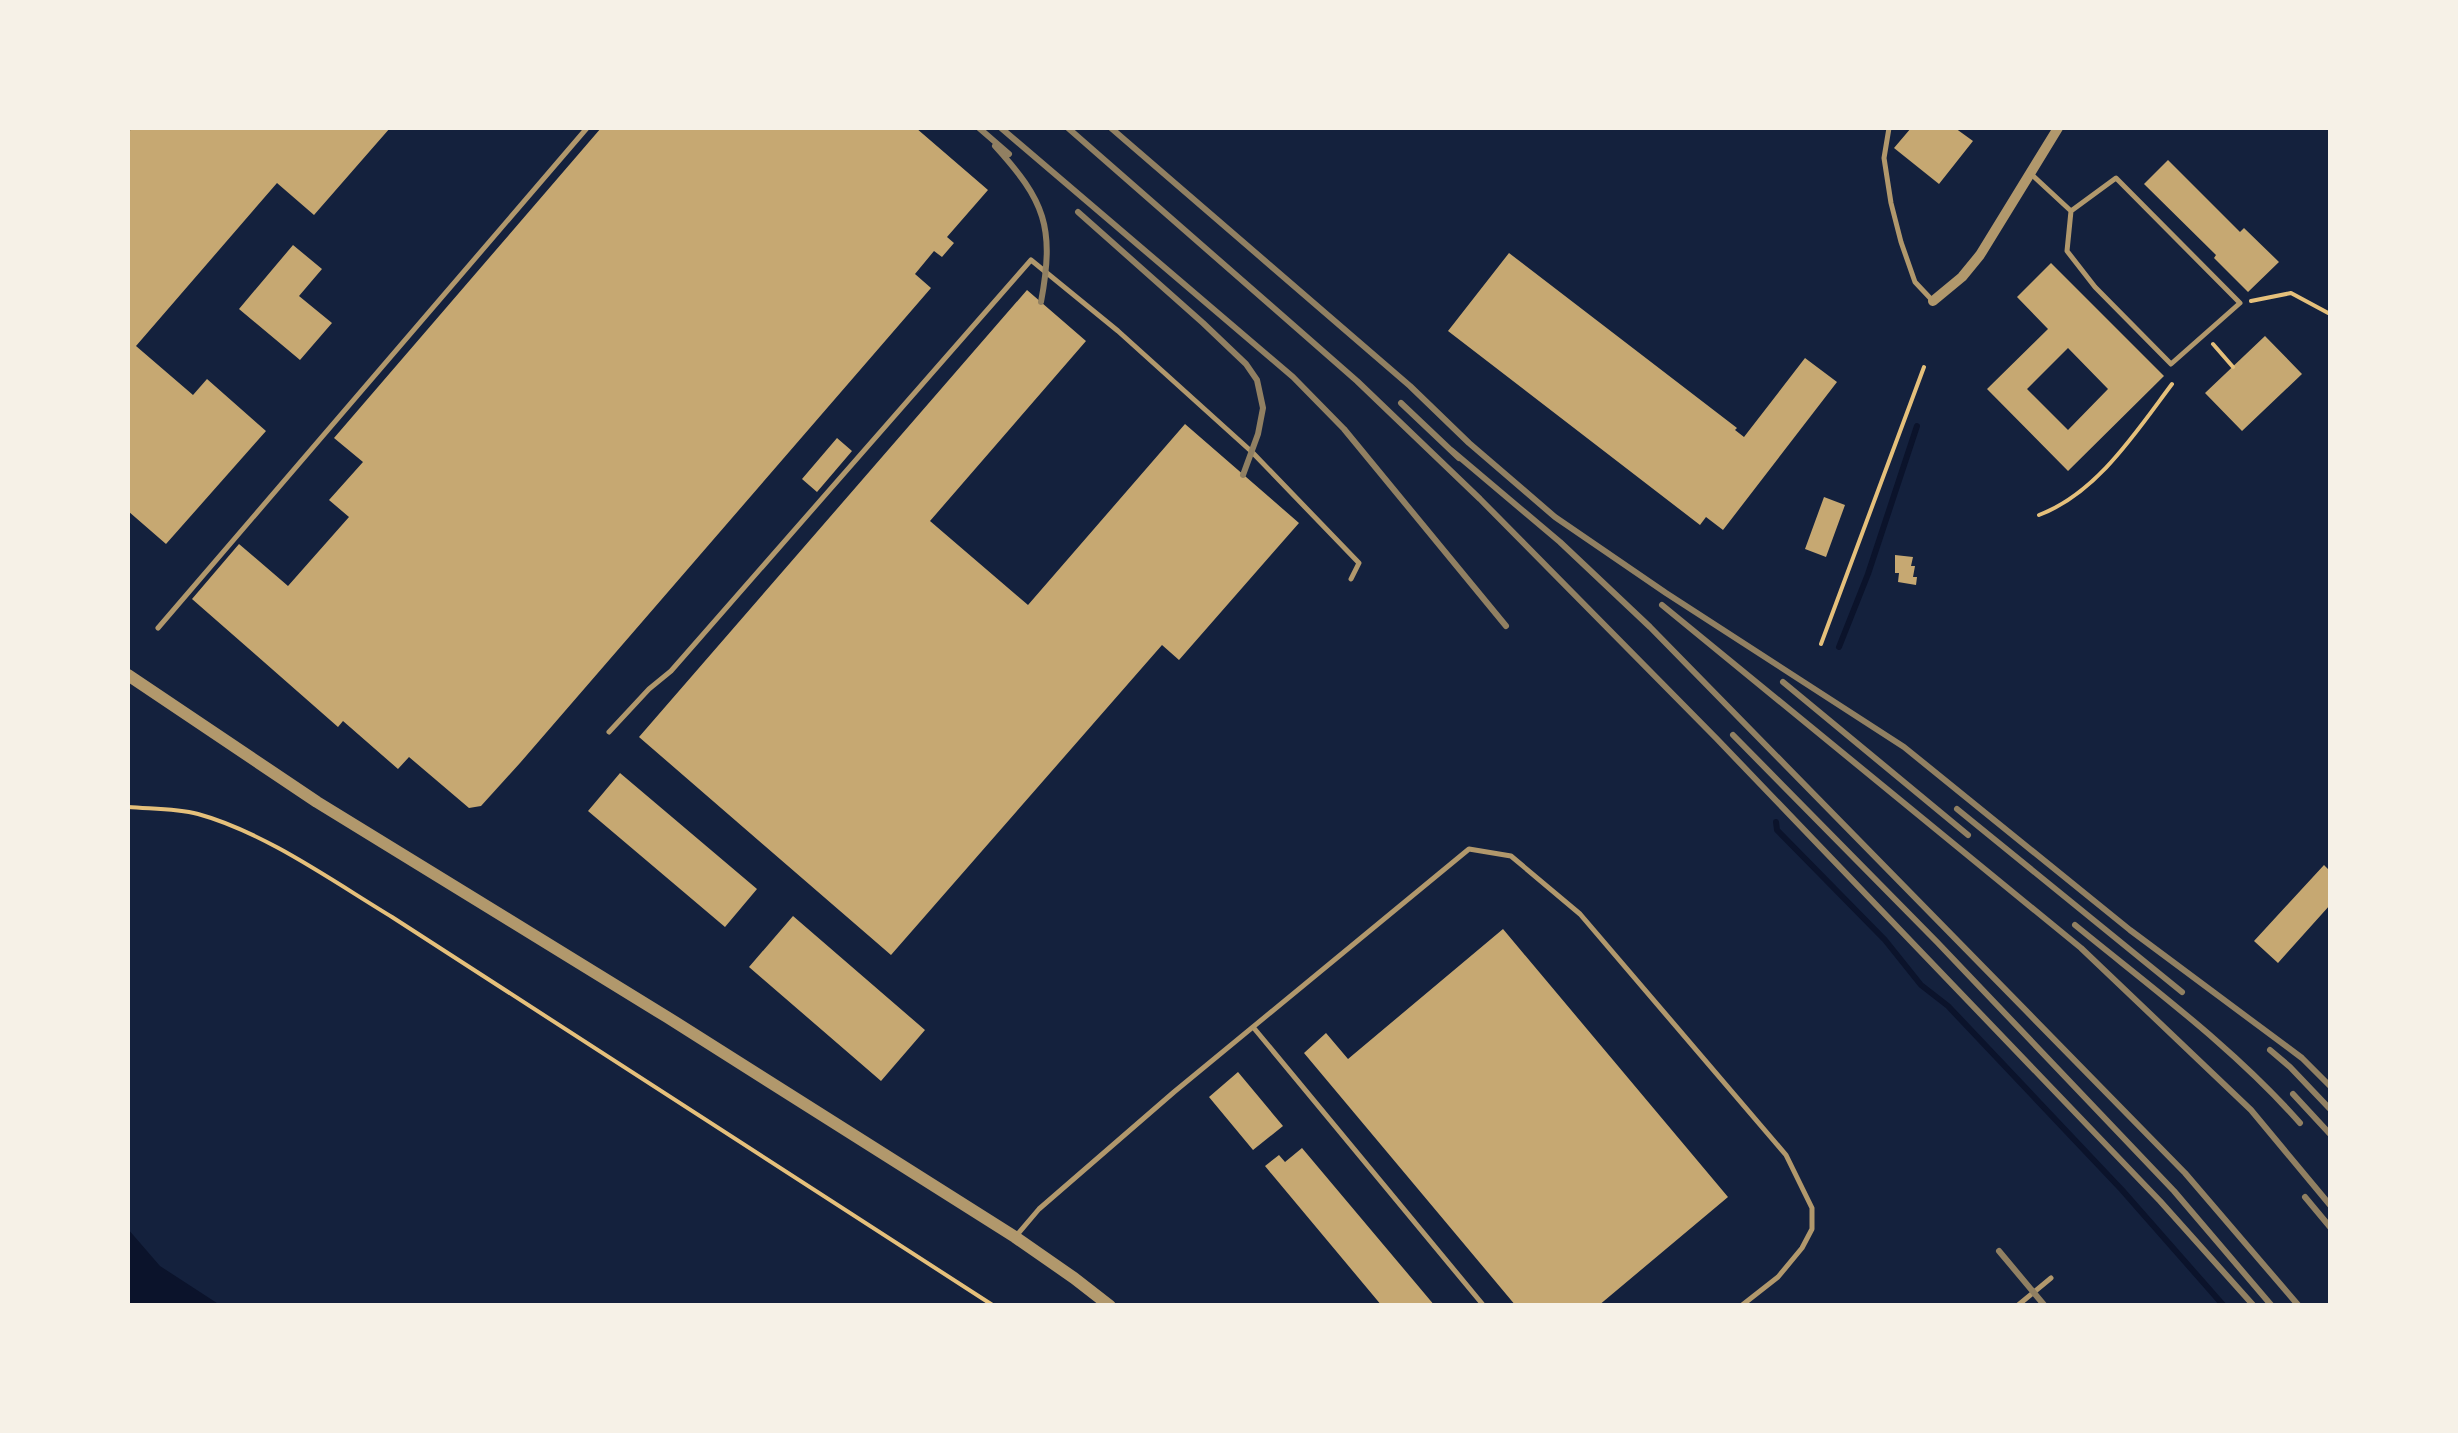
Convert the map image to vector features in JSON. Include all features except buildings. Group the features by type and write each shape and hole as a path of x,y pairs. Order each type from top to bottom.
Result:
{"street":[{"path":"1934,301 1980,255 2058,128"},
{"path":"128,675 317,802 667,1017 1015,1238 1110,1306"}],"lane":[{"path":"158,628 588,128"},
{"path":"1889,128 1884,158 1891,203 1915,282 1934,301"},
{"path":"2030,173 2071,211"},
{"path":"2116,178 2240,303 2171,364 2096,287 2067,251 2071,211 2116,178"},
{"path":"610,732 670,671 1032,260 1118,331 1252,452 1359,563 1351,578"},
{"path":"1015,1238 1039,1208 1469,849 1511,856 1580,914 1786,1155 1812,1208 1812,1229 1778,1277 1742,1306"},
{"path":"1253,1026 1484,1306"},
{"path":"2017,1306 2051,1278"}],"path":[{"path":"2240,303 2291,293 2330,314"},
{"path":"2205,336 2233,367"},
{"path":"1822,644 1924,367"},
{"path":"2038,515 2070,500 2110,462 2172,384"},
{"path":"128,807 196,814 236,828 293,858 392,917 994,1306"}],"water":[{"path":"128,1229 160,1266 220,1305 128,1305"}],"waterway":[{"path":"1839,647 1868,574 1917,426"},
{"path":"1776,822 1777,830 1885,940 1921,985 1948,1006 2122,1190 2224,1306"}],"railway":[{"path":"979,128 1009,154"},
{"path":"1001,128 1293,377 1344,429 1506,626"},
{"path":"1068,128 1357,381 1480,499 1716,738 2160,1201 2254,1306"},
{"path":"1111,128 1555,517 1904,747 2130,930 2302,1058 2330,1086"},
{"path":"995,146 1025,183 1042,216 1047,254 1041,302"},
{"path":"1078,212 1203,323 1246,364 1257,380 1263,408 1243,475"},
{"path":"1401,403 1459,458"},
{"path":"1451,450 1560,542 1650,627 2185,1173 2299,1306"},
{"path":"1662,605 2081,948 2251,1110 2330,1205"},
{"path":"1783,682 1968,835"},
{"path":"1733,735 2174,1191 2272,1306"},
{"path":"1957,809 2182,992"},
{"path":"2075,925 2220,1044 2300,1123"},
{"path":"2270,1050 2330,1109"},
{"path":"2293,1094 2330,1134"},
{"path":"2305,1197 2330,1227"},
{"path":"1999,1251 2045,1306"}]}
